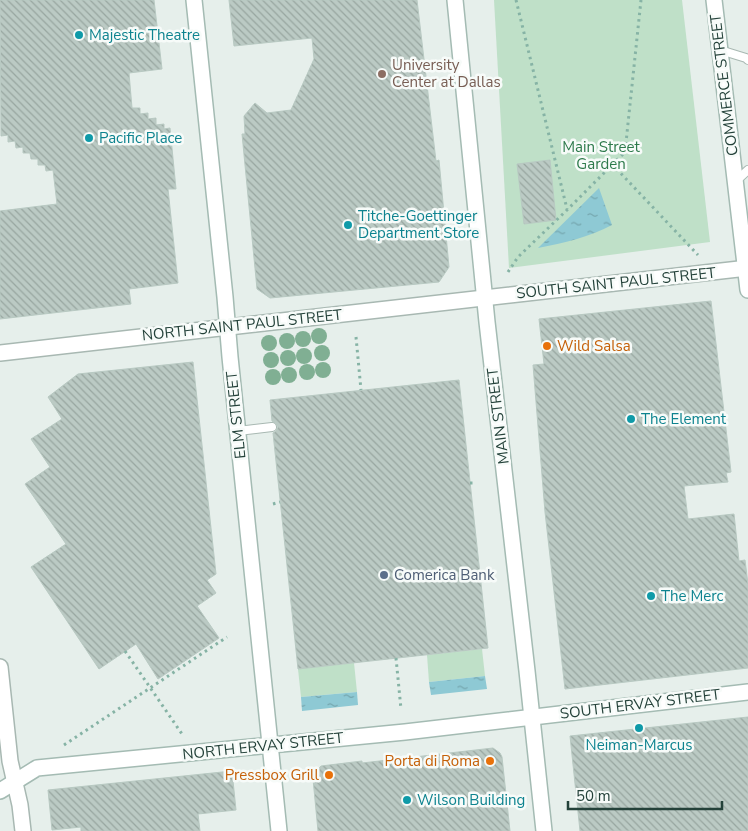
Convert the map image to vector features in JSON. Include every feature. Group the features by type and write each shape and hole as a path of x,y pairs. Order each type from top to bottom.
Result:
{"main road":[{"name":"ELM STREET","path":"194,0 226,297 279,831"},
{"name":"MAIN STREET","path":"456,0 484,298 544,831"},
{"name":"COMMERCE STREET","path":"714,0 747,268 748,290"},
{"name":"SOUTH SAINT PAUL STREET","path":"484,298 747,268"},
{"name":"NORTH SAINT PAUL STREET","path":"0,353 484,298"},
{"path":"0,666 10,761 20,805 23,831"},
{"name":"SOUTH ERVAY STREET","path":"532,717 748,692"},
{"name":"NORTH ERVAY STREET","path":"0,791 37,768 532,717"}],"lane":[{"path":"720,50 748,60"},
{"path":"736,181 748,170"},
{"path":"238,431 272,427"}],"path":[{"path":"516,0 567,210"},
{"path":"508,272 518,257 625,152 641,0"},
{"path":"612,164 698,255"},
{"path":"356,337 361,390"},
{"path":"273,504 280,502"},
{"path":"64,745 227,637"},
{"path":"125,652 182,734"},
{"path":"396,658 401,709"}],"green space":[{"name":"Main Street Garden","path":"494,0 682,0 710,242 509,268"},
{"path":"482,649 485,676 429,682 427,655"},
{"path":"354,663 357,692 301,697 298,669"}],"water":[{"path":"599,188 612,225 576,239 538,248"},
{"path":"485,676 487,689 431,695 429,682"},
{"path":"357,692 358,705 302,711 301,697"}],"building":[{"path":"0,0 154,0 162,69 129,73 132,108 140,108 140,114 148,113 148,119 156,118 156,125 164,124 164,129 170,128 176,189 168,189 178,283 129,289 131,304 0,319 0,211 57,204 53,170 46,171 45,165 38,165 38,159 31,159 30,153 23,153 23,147 16,148 15,141 8,142 8,135 1,136"},
{"path":"229,0 417,0 436,161 439,160 449,267 439,282 270,298 257,289 242,134 245,134 244,116 255,103 267,113 291,110 314,59 312,38 234,46"},
{"path":"550,160 556,220 524,224 517,164"},
{"path":"711,301 731,472 726,473 728,482 684,486 688,519 734,514 739,561 745,560 748,584 748,668 565,689 545,512 533,365 544,364 539,319"},
{"path":"193,362 216,574 207,580 216,593 197,606 219,638 158,679 136,644 99,669 31,567 66,544 25,484 50,467 31,439 62,419 48,397 78,374"},
{"name":"Comerica Bank","path":"459,380 488,648 298,669 273,433 278,427 272,421 270,400"},
{"path":"748,717 748,831 580,831 570,736"},
{"name":"Wilson Building","path":"493,748 502,757 510,831 318,831 313,779 314,774 321,766"},
{"path":"232,771 236,810 198,814 200,831 81,831 81,827 52,830 48,790"}],"place":[{"name":"Majestic Theatre","path":"79,35"},
{"name":"University Center at Dallas","path":"382,74"},
{"name":"Pacific Place","path":"89,138"},
{"name":"Titche-Goettinger Department Store","path":"348,225"},
{"name":"Wild Salsa","path":"547,346"},
{"name":"The Element","path":"631,419"},
{"name":"Comerica Bank","path":"384,575"},
{"name":"The Merc","path":"651,596"},
{"name":"Neiman-Marcus","path":"639,728"},
{"name":"Porta di Roma","path":"490,761"},
{"name":"Pressbox Grill","path":"329,775"},
{"name":"Wilson Building","path":"407,800"}]}
